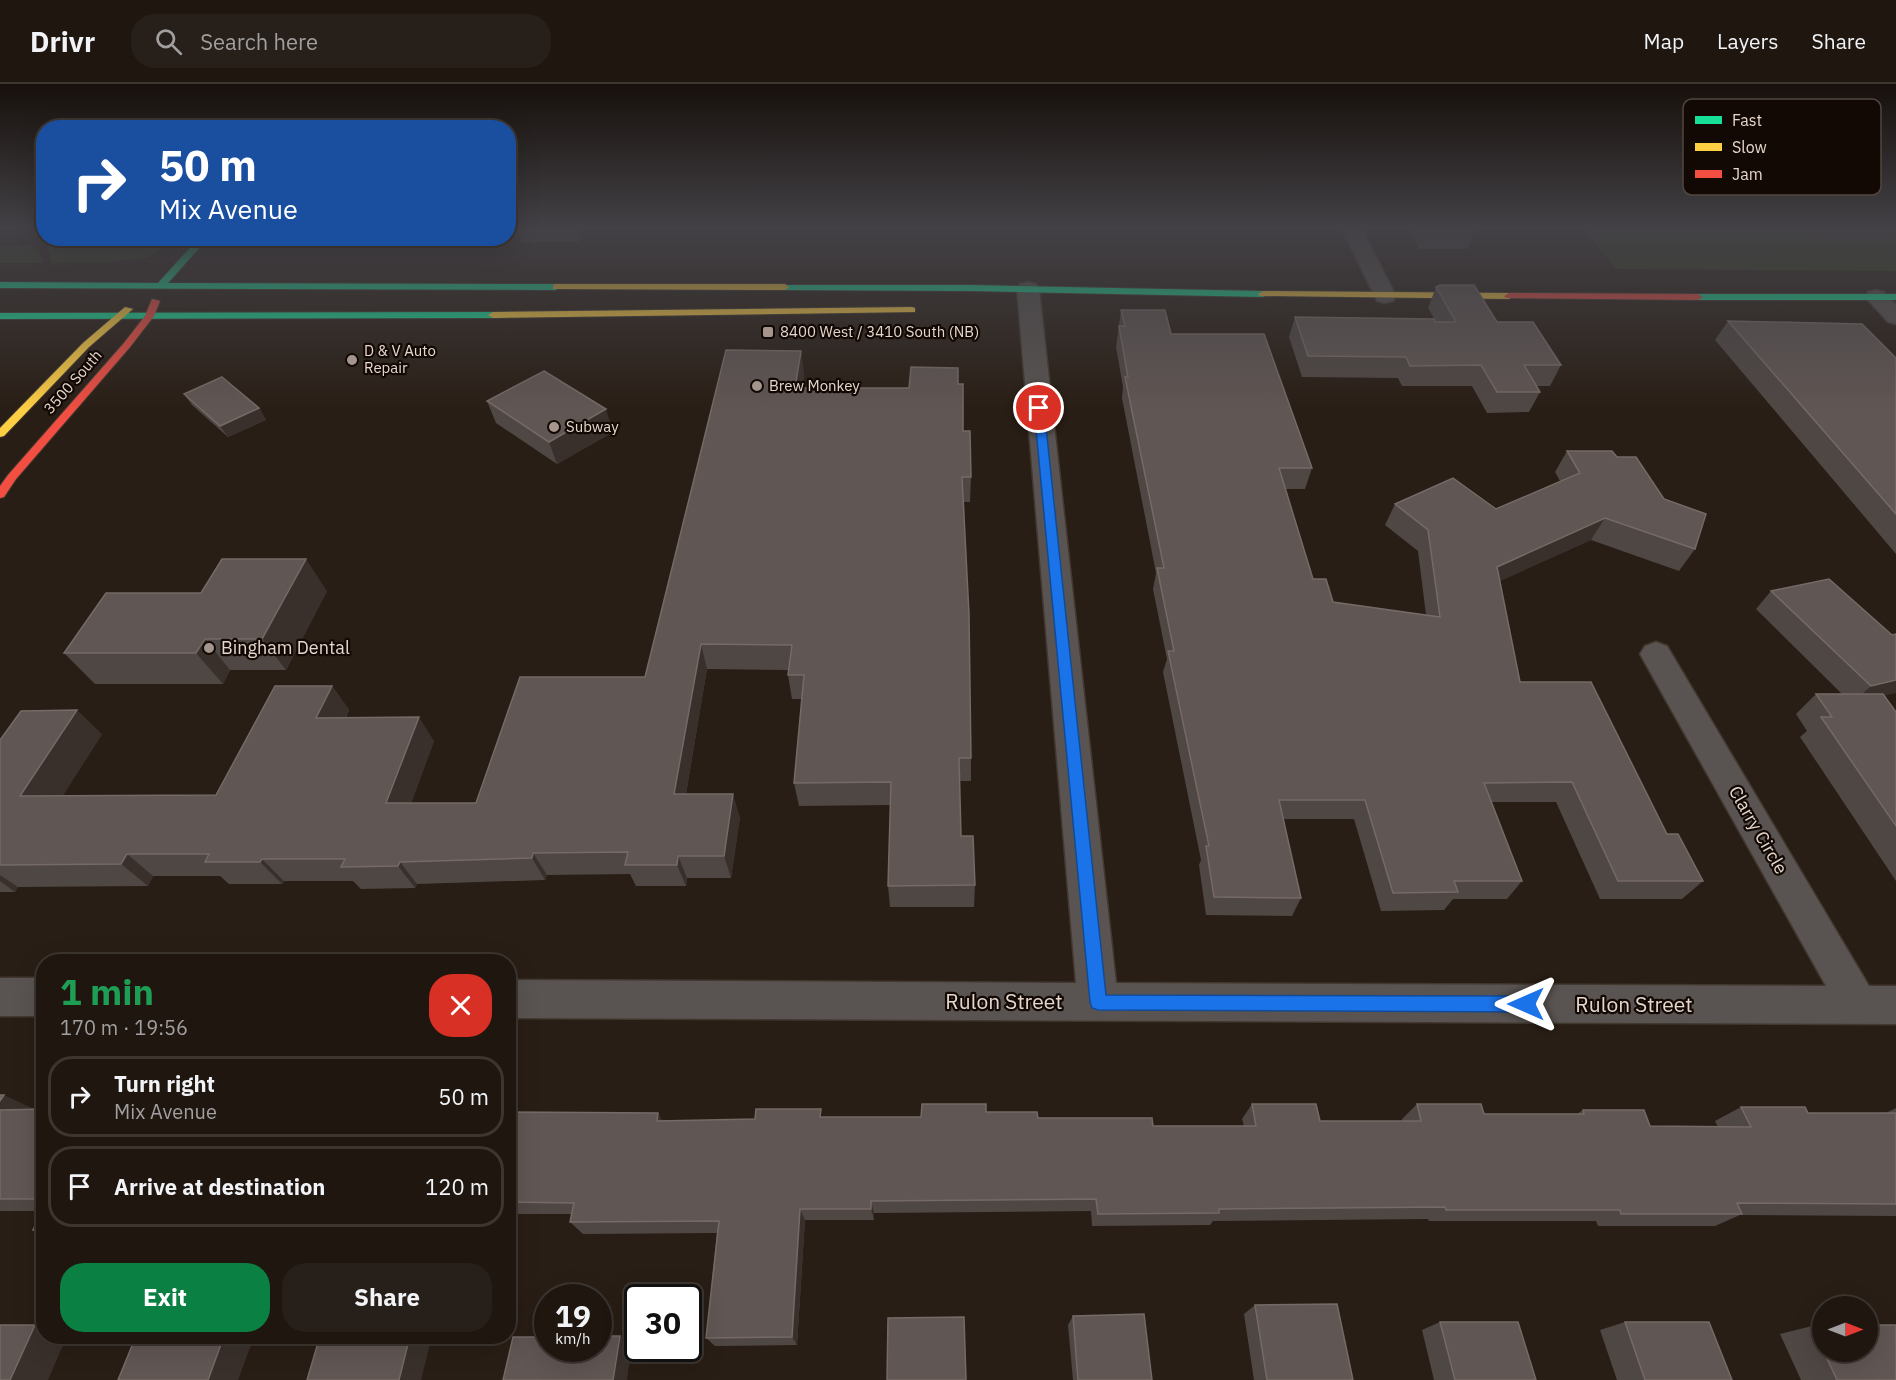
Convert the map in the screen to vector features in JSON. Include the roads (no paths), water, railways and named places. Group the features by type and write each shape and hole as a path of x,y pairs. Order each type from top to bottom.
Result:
{"main road":[{"name":"3500 South","path":"0,434 86,345 155,289"},
{"name":"3500 South","path":"0,494 12,477 127,345 149,316 159,289"},
{"path":"390,289 1029,302 1385,296 1886,297"},
{"path":"1086,304 1385,296"},
{"path":"0,316 582,315 930,310"}],"street":[{"path":"1382,289 1385,296"},
{"path":"1886,297 1896,317"},
{"path":"1029,302 1098,1002"},
{"name":"Clarry Circle","path":"1656,654 1878,1006"},
{"path":"0,997 36,997"},
{"name":"Rulon Street","path":"516,999 1878,1006"}],"place":[{"name":"8400 West / 3410 South (NB)","path":"768,332"},
{"name":"D & V Auto Repair","path":"352,360"},
{"name":"Brew Monkey","path":"757,386"},
{"name":"Subway","path":"554,427"},
{"name":"Bingham Dental","path":"209,648"}]}
